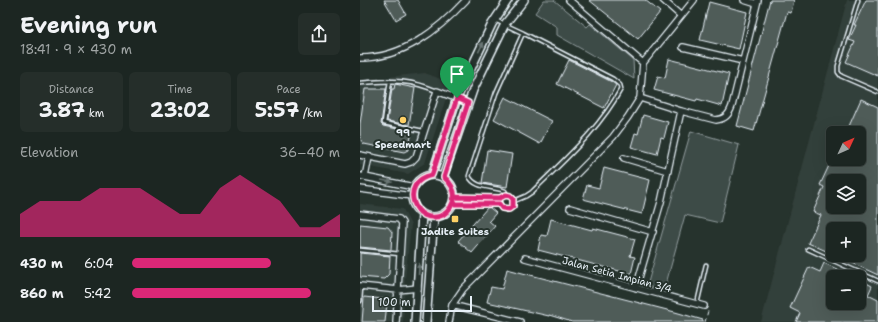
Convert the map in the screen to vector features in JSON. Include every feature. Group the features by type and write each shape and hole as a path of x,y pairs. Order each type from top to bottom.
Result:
{"street":[{"path":"360,58 387,54 422,39 437,28 466,0"},
{"path":"432,175 457,98 495,20 508,0"},
{"path":"444,177 468,103 505,24 524,0"},
{"path":"569,0 642,63"},
{"path":"663,0 681,16"},
{"path":"449,322 452,304 463,289 613,137 640,98 642,63 694,0"},
{"path":"640,98 716,120 721,120 726,117 732,106 757,2 744,0"},
{"path":"683,47 743,61"},
{"path":"360,155 405,164 411,162 416,157 437,91 468,103"},
{"path":"636,288 653,232 681,111"},
{"path":"369,157 362,177 414,186"},
{"path":"624,158 668,171"},
{"path":"432,175 444,177 452,186 453,201 445,213 434,217 422,214 413,203 412,196 414,186 421,178 432,175"},
{"path":"360,189 412,196"},
{"path":"570,208 653,232"},
{"path":"360,214 399,218 402,223 403,229 396,322"},
{"path":"415,322 422,214"},
{"path":"426,322 434,217"},
{"name":"Jalan Setia Impian 3/4","path":"525,258 704,306"},
{"path":"361,286 398,290 418,288"},
{"path":"452,304 520,322"}],"lane":[{"path":"858,0 838,66 838,72 841,76 878,92"},
{"path":"495,20 613,79 620,85 621,89 611,107 590,134 532,192 514,201"},
{"path":"514,201 512,197 506,195 506,192 503,190 479,185 471,180 469,176 496,93 523,33"},
{"path":"360,83 398,80 421,84 437,91"},
{"path":"390,81 384,124 424,131"},
{"path":"453,201 500,198 506,195"},
{"path":"499,204 500,198"},
{"path":"453,201 499,204 502,208 509,209 513,206 514,201"},
{"path":"808,249 878,281"},
{"path":"360,250 401,254"},
{"path":"697,304 706,266"},
{"path":"360,301 361,286"}],"path":[{"path":"704,306 708,309 705,322"}],"shaded area":[{"path":"544,0 554,0 587,27 590,24 633,60 634,79 557,35 557,27 535,13"},
{"path":"847,0 878,0 878,322 761,322"},
{"path":"425,73 451,83 425,163 408,174 360,165 360,80"},
{"path":"691,131 739,145 720,223 685,215 664,291 647,286"},
{"path":"360,204 403,209 411,225 405,279 403,322 360,322"}],"building":[{"path":"384,0 398,0 406,14 396,20"},
{"path":"589,0 645,0 660,12 638,39"},
{"path":"770,0 794,0 791,13 787,12 754,131 737,126"},
{"path":"866,0 878,0 878,76 846,62 855,42 849,40 856,25 854,25"},
{"path":"709,2 747,12 739,49 700,40"},
{"path":"669,59 729,74 722,106 654,90 658,76 665,78"},
{"path":"569,60 616,85 604,108 557,84"},
{"path":"395,84 415,88 409,125 387,121 392,89 394,89"},
{"path":"365,89 386,89 381,124 383,126 412,132 408,150 404,152 364,144 360,139 360,124"},
{"path":"505,97 552,121 540,144 494,119"},
{"path":"861,99 878,107 878,275 850,262 866,262 866,222 826,222 826,251 808,243 821,215 813,212 824,187 820,185 829,166 866,166 866,126 849,126"},
{"path":"643,115 668,122 664,138 661,137 657,154 631,147 635,133 638,134"},
{"path":"487,150 512,154 507,187 482,183"},
{"path":"604,168 650,180 642,214 583,199 587,185 599,188"},
{"path":"488,207 496,213 489,221 495,226 472,253 458,241"},
{"path":"551,219 592,230 593,228 635,239 630,256 635,257 631,274 538,250 541,235 547,236"},
{"path":"360,224 388,227 392,232 391,250 360,247"},
{"path":"360,253 390,256 389,274 384,279 360,277"},
{"path":"824,263 839,270 826,270 826,310 866,310 866,283 872,286 868,295 878,300 878,322 796,322 800,313 790,308 809,267 820,272"},
{"path":"507,269 675,312 703,320 703,322 572,322 549,315 487,302 491,287 502,289"},
{"path":"364,297 383,299 387,303 385,322 362,322"}],"place":[{"name":"99 Speedmart","path":"403,120"},
{"name":"Jadite Suites","path":"455,219"}],"route":[{"path":"457,98 432,175 421,178 414,186 412,196 413,203 422,214 434,217 440,216 450,209 453,204 454,201 454,197 500,198 508,195 512,197 514,204 507,210 500,207 499,204 453,204 454,191 452,186 444,177 468,103 457,98"}]}
